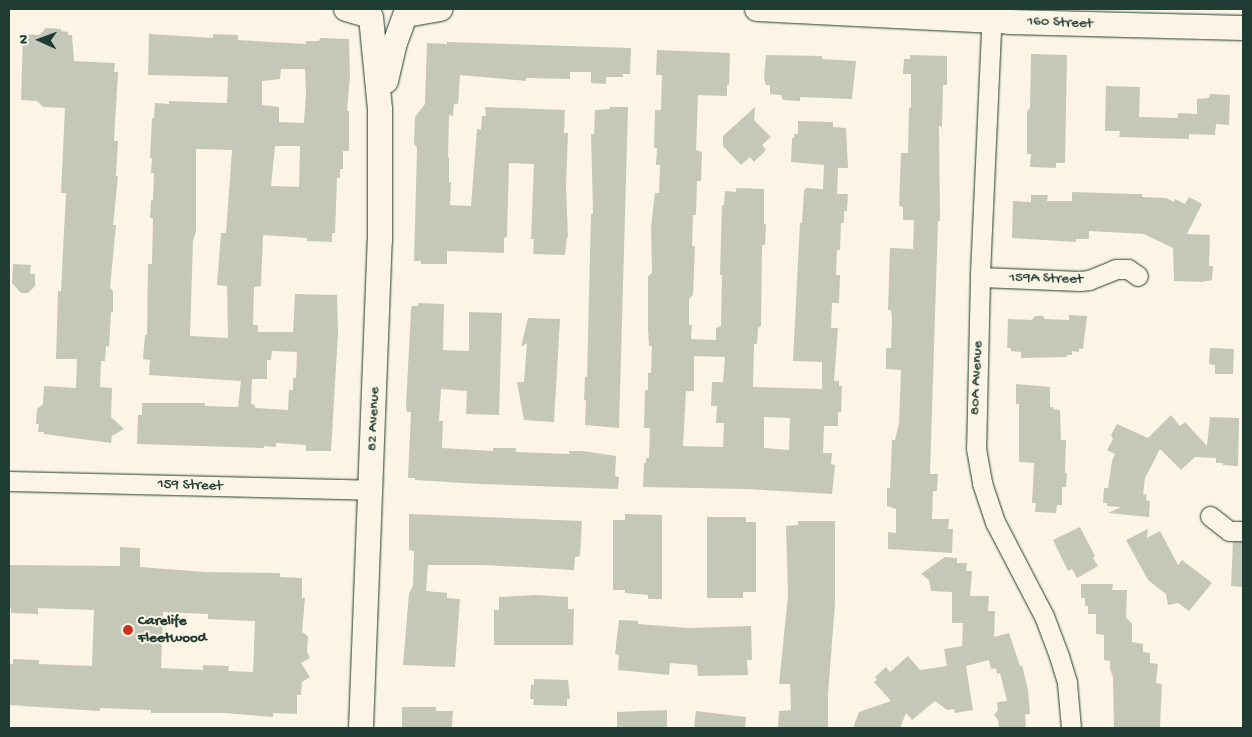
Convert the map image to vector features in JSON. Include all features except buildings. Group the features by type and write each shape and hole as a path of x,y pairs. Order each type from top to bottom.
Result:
{"street":[{"path":"346,9 369,14 384,22 393,22 407,13 440,9"},
{"name":"160 Street","path":"757,9 992,15 1243,28"},
{"name":"82 Avenue","path":"380,109 394,42 407,13"},
{"name":"82 Avenue","path":"361,728 372,490 380,241 380,109 369,14"},
{"name":"80A Avenue","path":"992,15 975,424 982,483 995,522 1052,636 1067,683 1071,728"},
{"name":"159A Street","path":"980,277 1080,282 1090,280 1116,269 1128,269 1138,276"},
{"name":"159 Street","path":"9,481 372,490"},
{"path":"1210,516 1229,530 1243,531"}],"place":[{"name":"Carelife Fleetwood","path":"128,630"}]}
